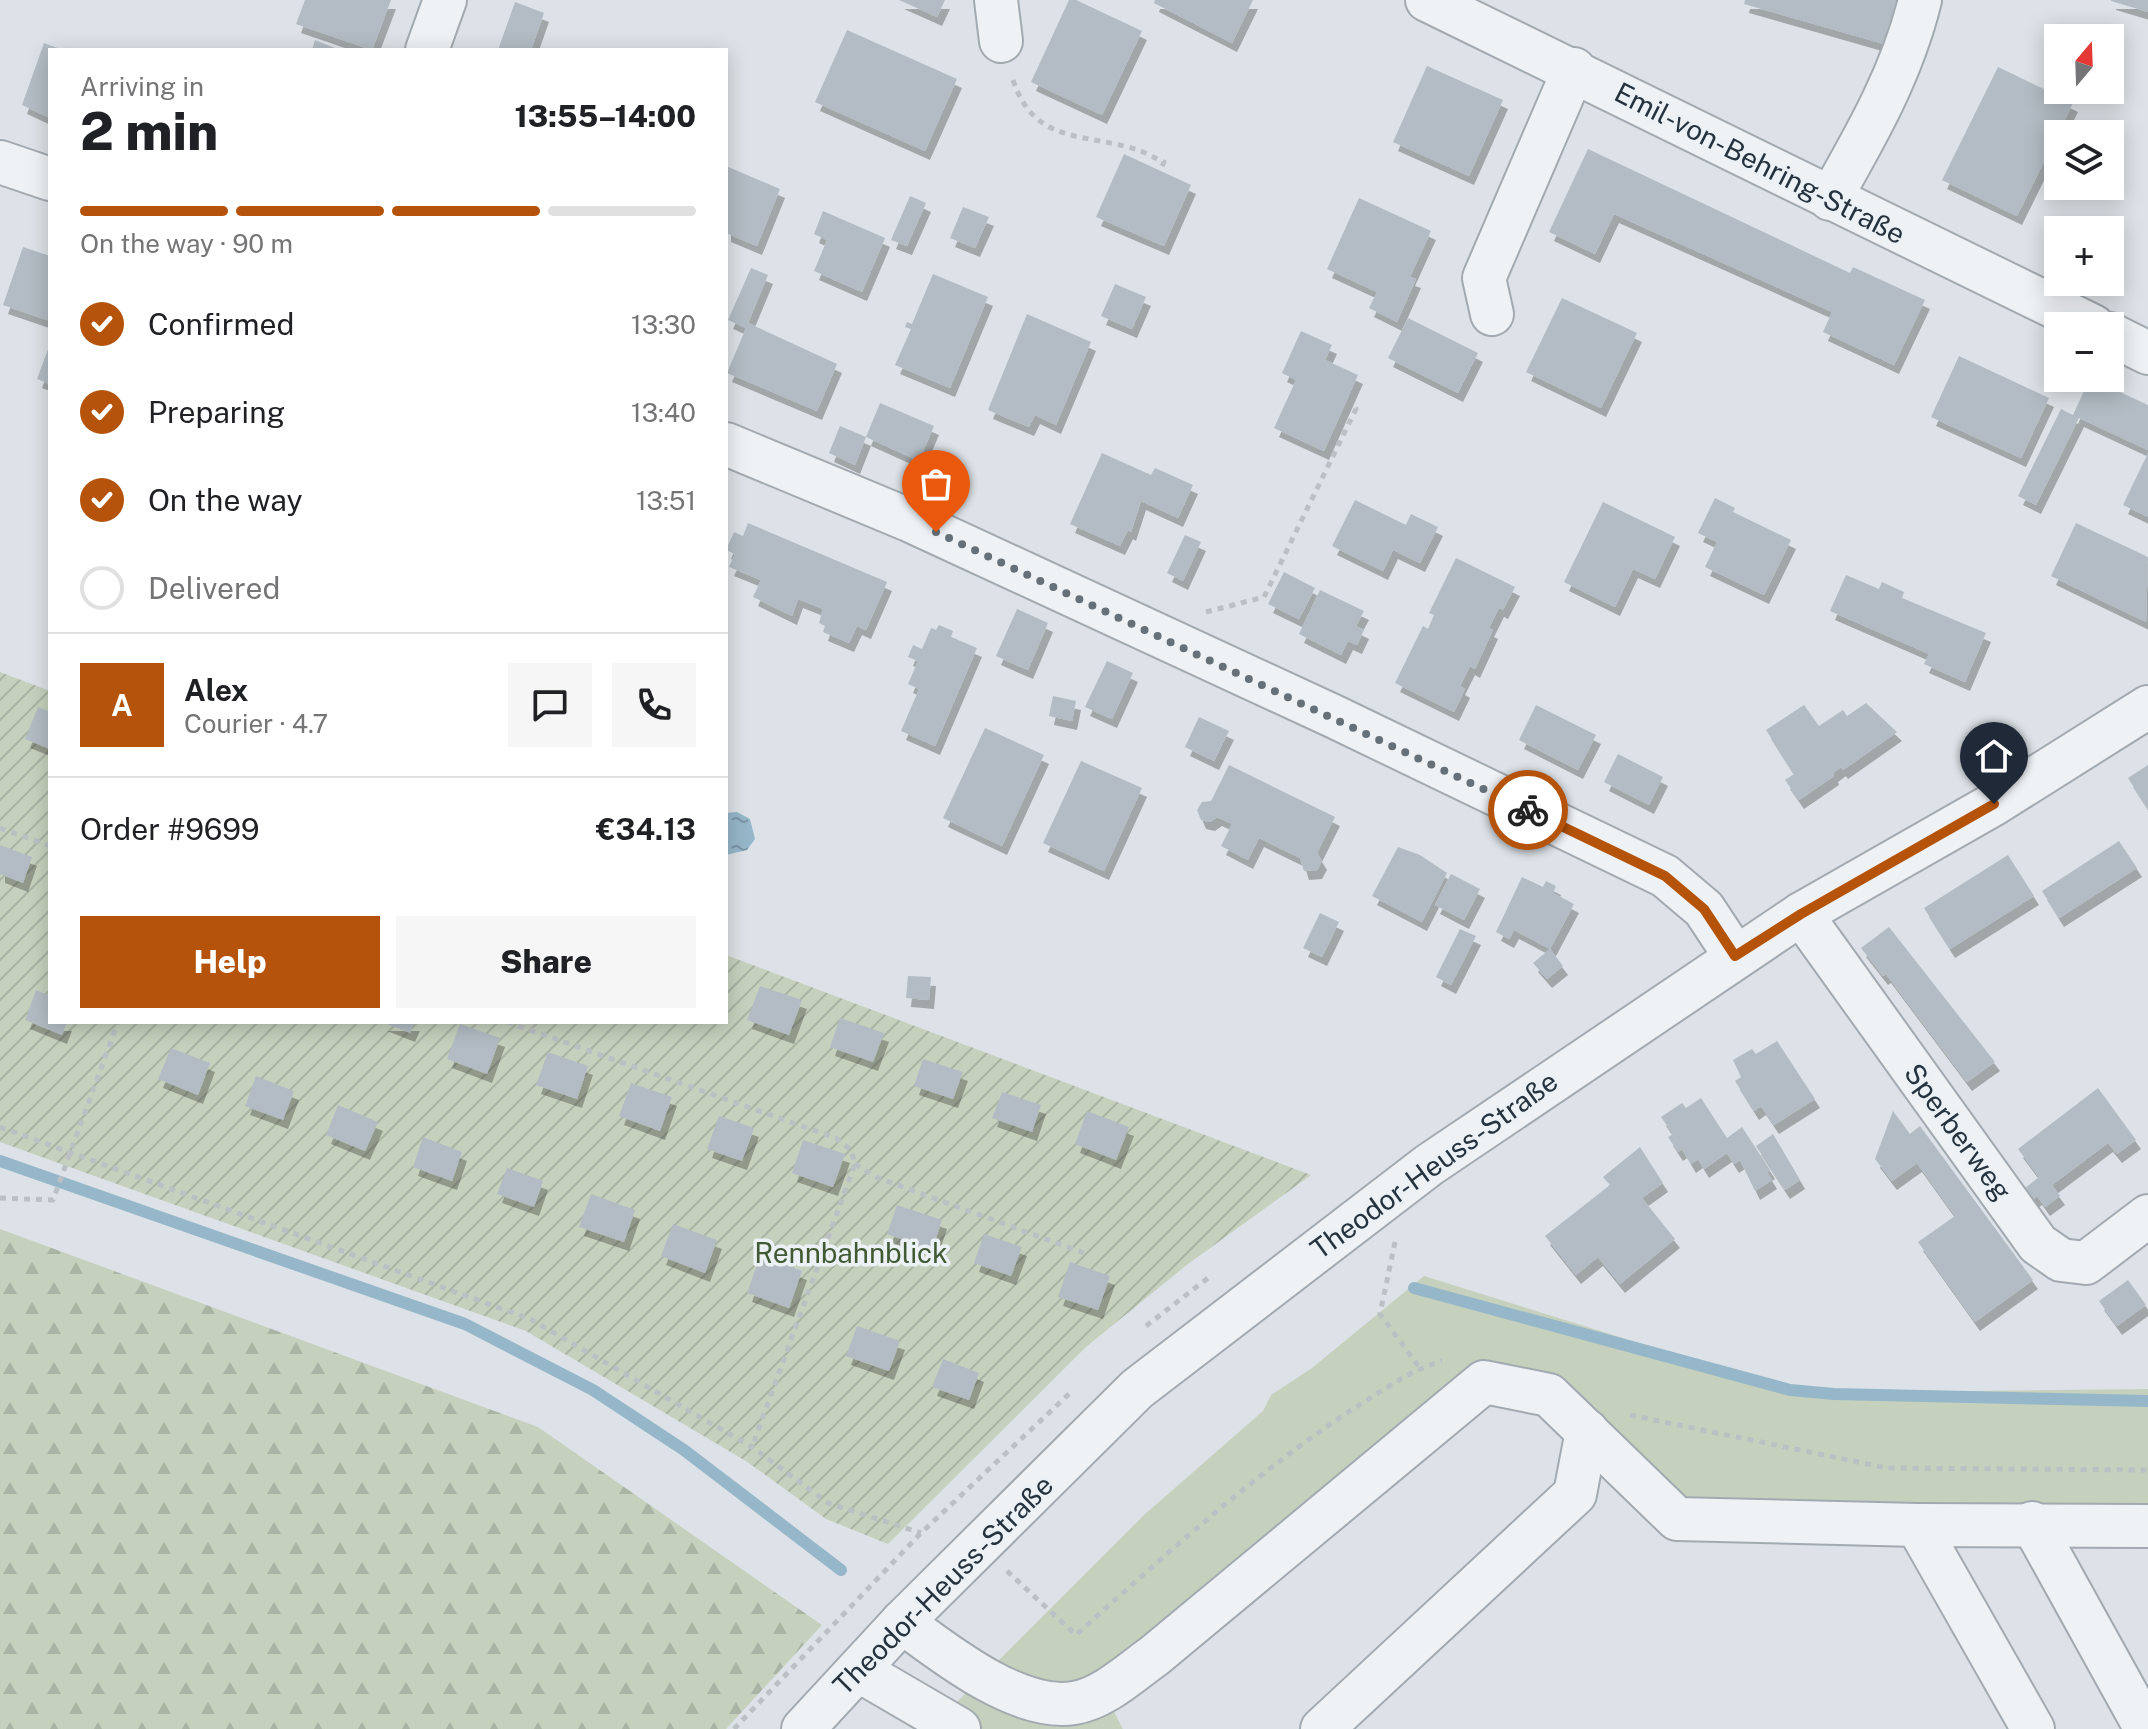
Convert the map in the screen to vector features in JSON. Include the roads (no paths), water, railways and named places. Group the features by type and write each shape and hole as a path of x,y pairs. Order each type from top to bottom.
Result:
{"street":[{"path":"428,48 445,0"},
{"path":"996,0 1001,41"},
{"name":"Emil-von-Behring-Straße","path":"1427,0 1574,69 1830,199 2064,312"},
{"path":"1830,199 1881,111 1908,48 1920,0"},
{"path":"1492,314 1484,278 1574,69"},
{"path":"0,162 48,178"},
{"path":"2124,341 2148,353"},
{"path":"728,445 909,520 1665,876 1704,909 1735,956"},
{"name":"Theodor-Heuss-Straße","path":"803,1729 902,1622 1137,1389 1408,1181 1735,956 1801,914 1994,804 2148,707"},
{"name":"Sperberweg","path":"1801,914 2038,1244 2061,1260 2086,1263 2148,1216"},
{"path":"902,1622 970,1672 1005,1689 1044,1700 1073,1703 1103,1692 1154,1656 1484,1382 1549,1395 1602,1422 1677,1519 1917,1525 2032,1523 2148,1526"},
{"path":"1322,1729 1575,1494 1602,1422"},
{"path":"2032,1523 2146,1729"},
{"path":"1917,1525 2033,1729"},
{"path":"858,1670 959,1729"}],"water":[{"path":"737,812 750,819 755,839 747,850 728,855 728,813"}],"waterway":[{"path":"0,1161 465,1324 593,1390 684,1450 841,1570"},
{"path":"1414,1288 1790,1390 1834,1394 2148,1401"}],"park label":[{"name":"Rennbahnblick","path":"851,1253"}]}
